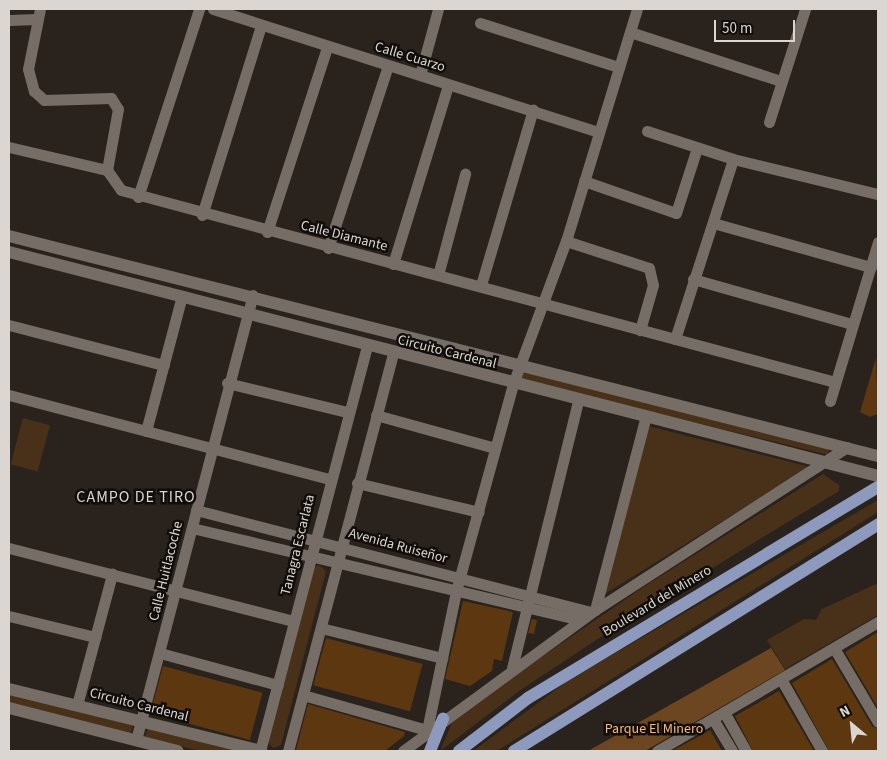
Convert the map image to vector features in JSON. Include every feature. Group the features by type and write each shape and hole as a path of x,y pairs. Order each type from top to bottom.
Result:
{"main road":[{"name":"Boulevard del Minero","path":"459,751 528,698 878,487"},
{"path":"514,751 878,524"},
{"path":"430,751 443,718"}],"street":[{"path":"138,197 199,9"},
{"name":"Calle Cuarzo","path":"213,9 261,26 534,110 599,132"},
{"path":"427,730 456,591 513,384 566,241 637,9"},
{"path":"769,122 805,9"},
{"path":"420,75 435,10"},
{"path":"9,20 38,14 28,69 34,90 44,100 111,98 118,108 107,170 10,150"},
{"path":"480,23 619,67"},
{"path":"202,215 261,26"},
{"path":"630,32 781,81"},
{"path":"267,232 328,47"},
{"path":"328,248 388,66"},
{"path":"393,264 448,84"},
{"path":"481,285 534,110"},
{"path":"647,131 734,159 878,194"},
{"path":"584,181 676,212 697,148"},
{"path":"675,339 693,279 734,159"},
{"name":"Calle Diamante","path":"107,170 111,182 138,197 328,248 481,285 835,382"},
{"path":"438,274 464,174"},
{"path":"713,223 871,267"},
{"name":"Circuito Cardenal","path":"9,236 252,295 878,456"},
{"path":"566,241 649,268 653,285 640,330"},
{"path":"830,401 878,242"},
{"name":"Circuito Cardenal","path":"9,252 248,313 393,354 578,401 646,416 827,465 878,476"},
{"path":"693,279 852,324"},
{"name":"Calle Huitlacoche","path":"136,740 177,591 210,447 252,295"},
{"path":"146,431 182,296"},
{"path":"9,324 164,365"},
{"name":"Tanagra Escarlata","path":"261,751 347,412 367,346"},
{"path":"288,751 321,628 340,546 393,354"},
{"path":"228,383 347,412"},
{"path":"9,395 330,479"},
{"path":"512,668 526,601 578,401"},
{"path":"376,416 495,448"},
{"path":"593,611 646,416"},
{"path":"403,751 443,718 593,611 827,465 847,447"},
{"path":"357,483 479,512"},
{"name":"Avenida Ruiseñor","path":"196,510 460,578 580,620"},
{"name":"Avenida Ruiseñor","path":"192,528 456,591 593,611"},
{"path":"9,548 294,621"},
{"path":"77,705 112,574"},
{"path":"9,616 96,637"},
{"path":"657,751 878,622"},
{"path":"321,628 442,658"},
{"path":"834,648 878,722"},
{"path":"160,653 278,685"},
{"path":"780,679 822,751"},
{"name":"Circuito Cardenal","path":"9,689 142,720 261,751"},
{"path":"303,695 427,730"},
{"path":"9,708 178,751"},
{"path":"724,712 746,751"},
{"path":"713,719 732,751"}],"shaded area":[{"path":"524,370 828,447 829,455 521,380"},
{"path":"23,418 50,425 38,472 11,464"},
{"path":"648,426 810,467 603,595"},
{"path":"823,474 839,485 839,491 622,623 522,689 440,751 452,723 520,672 645,586"},
{"path":"878,500 878,512 497,751 473,751 569,680"},
{"path":"319,565 326,571 281,745 273,748 267,741 312,568"},
{"path":"878,583 878,615 785,669 767,640 804,619 816,620 822,609"},
{"path":"9,693 133,724 131,734 9,703"},
{"path":"148,728 238,751 200,751 145,737"}],"green space":[{"name":"Parque El Minero","path":"771,648 785,670 645,751 588,751"}],"building":[{"path":"876,358 878,414 870,417 860,412"},
{"path":"463,601 513,612 502,661 494,659 492,671 470,686 445,679"},
{"path":"532,619 537,620 534,634 528,633"},
{"path":"878,632 878,708 845,652"},
{"path":"326,638 423,664 410,711 313,685"},
{"path":"832,659 872,726 878,729 878,751 829,751 792,683"},
{"path":"163,666 262,693 250,740 150,713"},
{"path":"779,691 814,751 753,751 735,716"},
{"path":"308,704 405,732 404,736 385,751 296,750"},
{"path":"710,730 722,751 672,751 694,739"}],"district":[{"name":"CAMPO DE TIRO","path":"136,497"}]}
